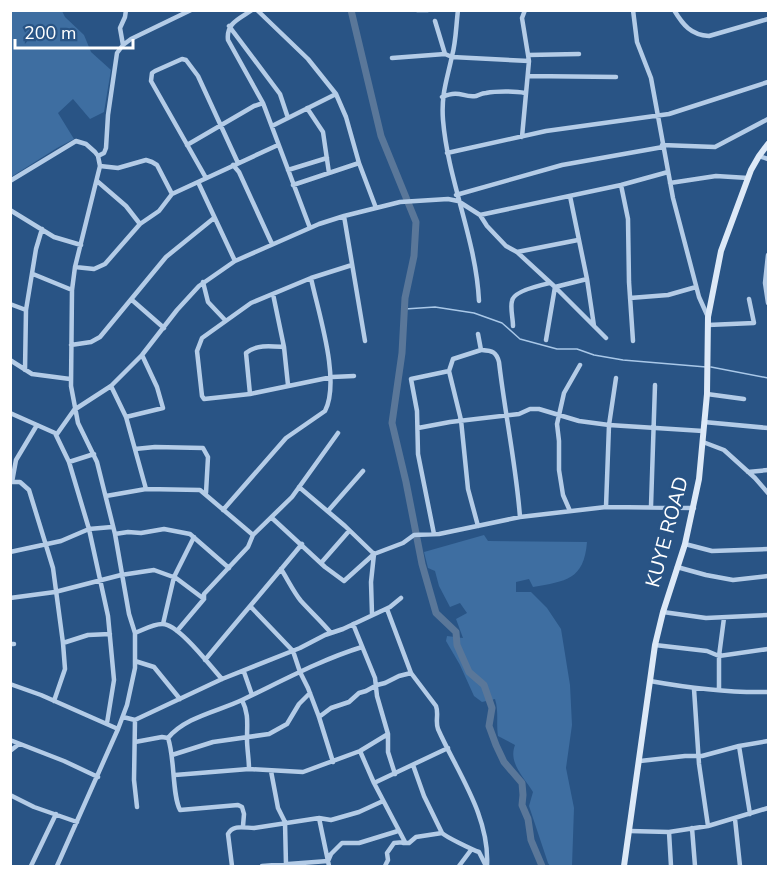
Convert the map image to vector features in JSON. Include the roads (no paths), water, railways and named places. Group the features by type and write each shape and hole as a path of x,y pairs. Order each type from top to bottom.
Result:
{"street":[{"path":"123,45 120,28 126,10"},
{"path":"98,156 104,153 106,148 108,115 117,53 131,39 191,10"},
{"path":"229,26 252,10"},
{"path":"257,10 308,59 336,94 346,117 359,163 376,208"},
{"path":"417,10 428,10"},
{"path":"458,10 452,57 442,97 442,117 447,153 468,236 479,301"},
{"path":"522,137 528,76 528,58 522,18 525,10"},
{"path":"633,10 637,42 651,78 670,183 696,287 708,317"},
{"path":"674,10 685,27 703,36 768,19"},
{"path":"435,21 445,54"},
{"path":"229,26 228,40 263,103 310,228"},
{"path":"229,26 280,94 288,118"},
{"path":"392,58 445,54 452,57 528,58 579,54"},
{"path":"206,178 151,81 152,73 182,59 186,60 198,76 272,244"},
{"path":"528,76 616,77"},
{"path":"447,153 546,131 669,114 768,82"},
{"path":"442,97 462,93 474,96 488,92 506,93 512,90 525,93"},
{"path":"272,126 336,94"},
{"path":"187,145 263,103"},
{"path":"307,108 323,132 329,173"},
{"path":"456,195 562,165 663,146 715,147 768,119"},
{"path":"10,182 76,141 86,144 98,156 100,166 97,182 75,267 72,290 70,379 74,410 94,454 106,496 135,633 133,686 123,717 57,867"},
{"name":"KUYE ROAD","path":"624,867 655,645 685,544 699,478 707,394 708,317 721,251 748,178 768,144"},
{"path":"75,267 94,269 105,264 140,224 159,212 172,194 278,146"},
{"path":"759,156 768,159"},
{"path":"288,170 327,158"},
{"path":"100,166 118,168 146,160 152,162 157,165 172,194"},
{"path":"293,185 359,163"},
{"path":"480,215 621,185 668,172"},
{"path":"670,183 716,176 748,178"},
{"path":"97,182 126,206 140,224"},
{"path":"198,182 235,261"},
{"path":"621,185 628,219 633,341"},
{"path":"570,196 594,327"},
{"path":"57,434 74,410 111,386 142,355 181,305 203,282 235,261 310,228 344,216 400,202 448,199 458,201 480,215 506,246 517,252 606,338"},
{"path":"10,210 54,237 81,245"},
{"path":"344,216 365,341"},
{"path":"71,343 79,344 100,337 166,257 214,218"},
{"path":"25,370 26,310 36,249 42,229"},
{"path":"517,252 578,240"},
{"path":"768,255 765,283 768,303"},
{"path":"352,265 311,278 251,303 202,338 197,351 202,396 209,400 332,377 354,376"},
{"path":"33,274 72,290"},
{"path":"224,510 286,438 325,411 328,406 332,377 311,278"},
{"path":"555,287 587,279"},
{"path":"203,282 208,302 225,320"},
{"path":"513,326 512,299 534,287 550,283"},
{"path":"546,340 555,287"},
{"path":"630,298 668,294 696,287"},
{"path":"273,294 284,347 288,385"},
{"path":"708,325 753,323 749,299"},
{"path":"132,300 164,328"},
{"path":"10,304 26,310"},
{"path":"478,334 481,350"},
{"path":"249,394 246,353 261,346 284,347"},
{"path":"478,526 466,478 461,420 449,371 453,359 481,350 493,351 497,355 516,473 520,517"},
{"path":"126,417 164,408 142,355"},
{"path":"10,360 39,376 70,379"},
{"path":"570,511 563,495 559,470 558,414 564,393 580,364"},
{"path":"434,534 418,454 417,411 411,380 449,371"},
{"path":"606,507 609,425 616,378"},
{"path":"651,506 656,385"},
{"path":"111,386 126,417 146,489"},
{"path":"707,394 744,399"},
{"path":"418,428 539,409 579,421 703,431"},
{"path":"10,413 57,434 69,462 88,529 111,634 114,680 107,723"},
{"path":"704,422 768,428"},
{"path":"37,425 16,460 11,482 20,482 29,490 53,568 65,669 54,701"},
{"path":"177,631 204,599 204,594 248,547 253,535 272,518 299,487 338,433"},
{"path":"703,442 724,450 768,493"},
{"path":"135,449 203,447 208,457 206,493"},
{"path":"69,462 94,454"},
{"path":"748,472 768,470"},
{"path":"328,512 363,471"},
{"path":"299,487 374,554"},
{"path":"106,496 146,489 200,490 253,535"},
{"path":"272,518 344,581 374,554 403,543 414,535 434,534 520,517 606,507 694,508"},
{"path":"10,552 68,539 88,529 112,526"},
{"path":"115,534 164,529 177,530 194,537 229,568"},
{"path":"321,563 349,531"},
{"path":"163,624 174,577 194,537"},
{"path":"205,660 302,544"},
{"path":"685,544 712,551 768,549"},
{"path":"372,614 371,582 374,554"},
{"path":"677,567 733,580 768,576"},
{"path":"281,569 291,588 331,633"},
{"path":"10,598 55,592 121,575 154,570 174,577 204,599"},
{"path":"123,717 135,720 222,679 244,672 387,609 401,598"},
{"path":"251,607 293,651 319,717 333,762"},
{"path":"387,609 411,673 436,706 436,723 474,801 486,847 487,867"},
{"path":"663,612 698,618 768,615"},
{"path":"719,690 719,656 724,618"},
{"path":"135,633 163,624 168,625 177,631 222,679"},
{"path":"353,624 377,685 377,696 388,734 388,752 395,774"},
{"path":"63,643 88,635 111,634"},
{"path":"655,645 707,651 719,656 768,649"},
{"path":"135,742 168,738 185,725 328,658 362,647"},
{"path":"135,661 154,668 180,699"},
{"path":"244,672 252,695"},
{"path":"319,717 331,708 346,704 358,693 366,692 377,685 411,673"},
{"path":"650,681 694,689 768,692"},
{"path":"10,684 118,729"},
{"path":"694,689 699,756 708,826"},
{"path":"172,755 213,742 269,734 286,724 299,704 310,693"},
{"path":"242,700 248,710 249,769"},
{"path":"135,720 134,780 137,807"},
{"path":"175,775 249,769 303,772 360,751 388,734"},
{"path":"168,738 175,775 177,804 180,810 238,805 244,811 243,826"},
{"path":"10,740 98,777"},
{"path":"639,761 699,756 768,741"},
{"path":"10,751 19,744"},
{"path":"739,746 750,814"},
{"path":"374,783 448,748"},
{"path":"360,751 405,842 394,843 389,850 385,867"},
{"path":"413,765 424,796 442,833 447,839 455,840 479,852 487,867"},
{"path":"271,771 278,808 285,822 287,865"},
{"path":"10,795 34,807 77,822"},
{"path":"232,867 228,834 230,830 243,826 254,828 319,818 331,820 359,812 383,801"},
{"path":"630,831 669,832 708,826 768,808"},
{"path":"31,867 56,814"},
{"path":"319,818 329,864"},
{"path":"735,819 740,867"},
{"path":"693,828 695,867"},
{"path":"329,864 331,854 342,843 359,843 399,831"},
{"path":"669,832 671,867"},
{"path":"394,843 409,843 416,837 442,833"},
{"path":"459,867 471,850"},
{"path":"262,867 329,864"}],"waterway":[{"path":"351,10 381,136 416,222 414,256 405,298 402,353 392,423 422,564 436,613 456,632 457,645 469,672 484,685 492,708 489,726 504,762 522,783 522,805 528,819 531,840 542,866"},
{"path":"405,309 435,307 474,313 502,323 520,339 557,349 577,349 594,355 623,360 706,367"},
{"path":"711,367 768,378"}]}
